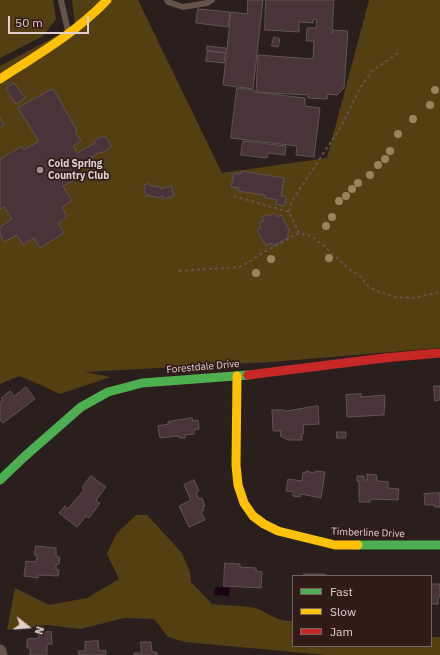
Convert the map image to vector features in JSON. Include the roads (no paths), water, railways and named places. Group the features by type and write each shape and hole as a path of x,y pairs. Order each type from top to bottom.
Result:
{"street":[{"path":"0,79 58,42 94,13 107,0"},
{"name":"Forestdale Drive","path":"0,480 24,457 82,407 108,392 142,383 237,376 384,358 440,353"},
{"name":"Timberline Drive","path":"237,376 236,465 238,485 244,503 253,516 264,524 278,531 335,544 440,545"},
{"path":"0,651 1,655"}],"lane":[{"path":"61,0 68,33"},
{"path":"168,0 168,2 183,7 207,3 212,0"}],"place":[{"name":"Cold Spring Country Club","path":"40,170"}]}
